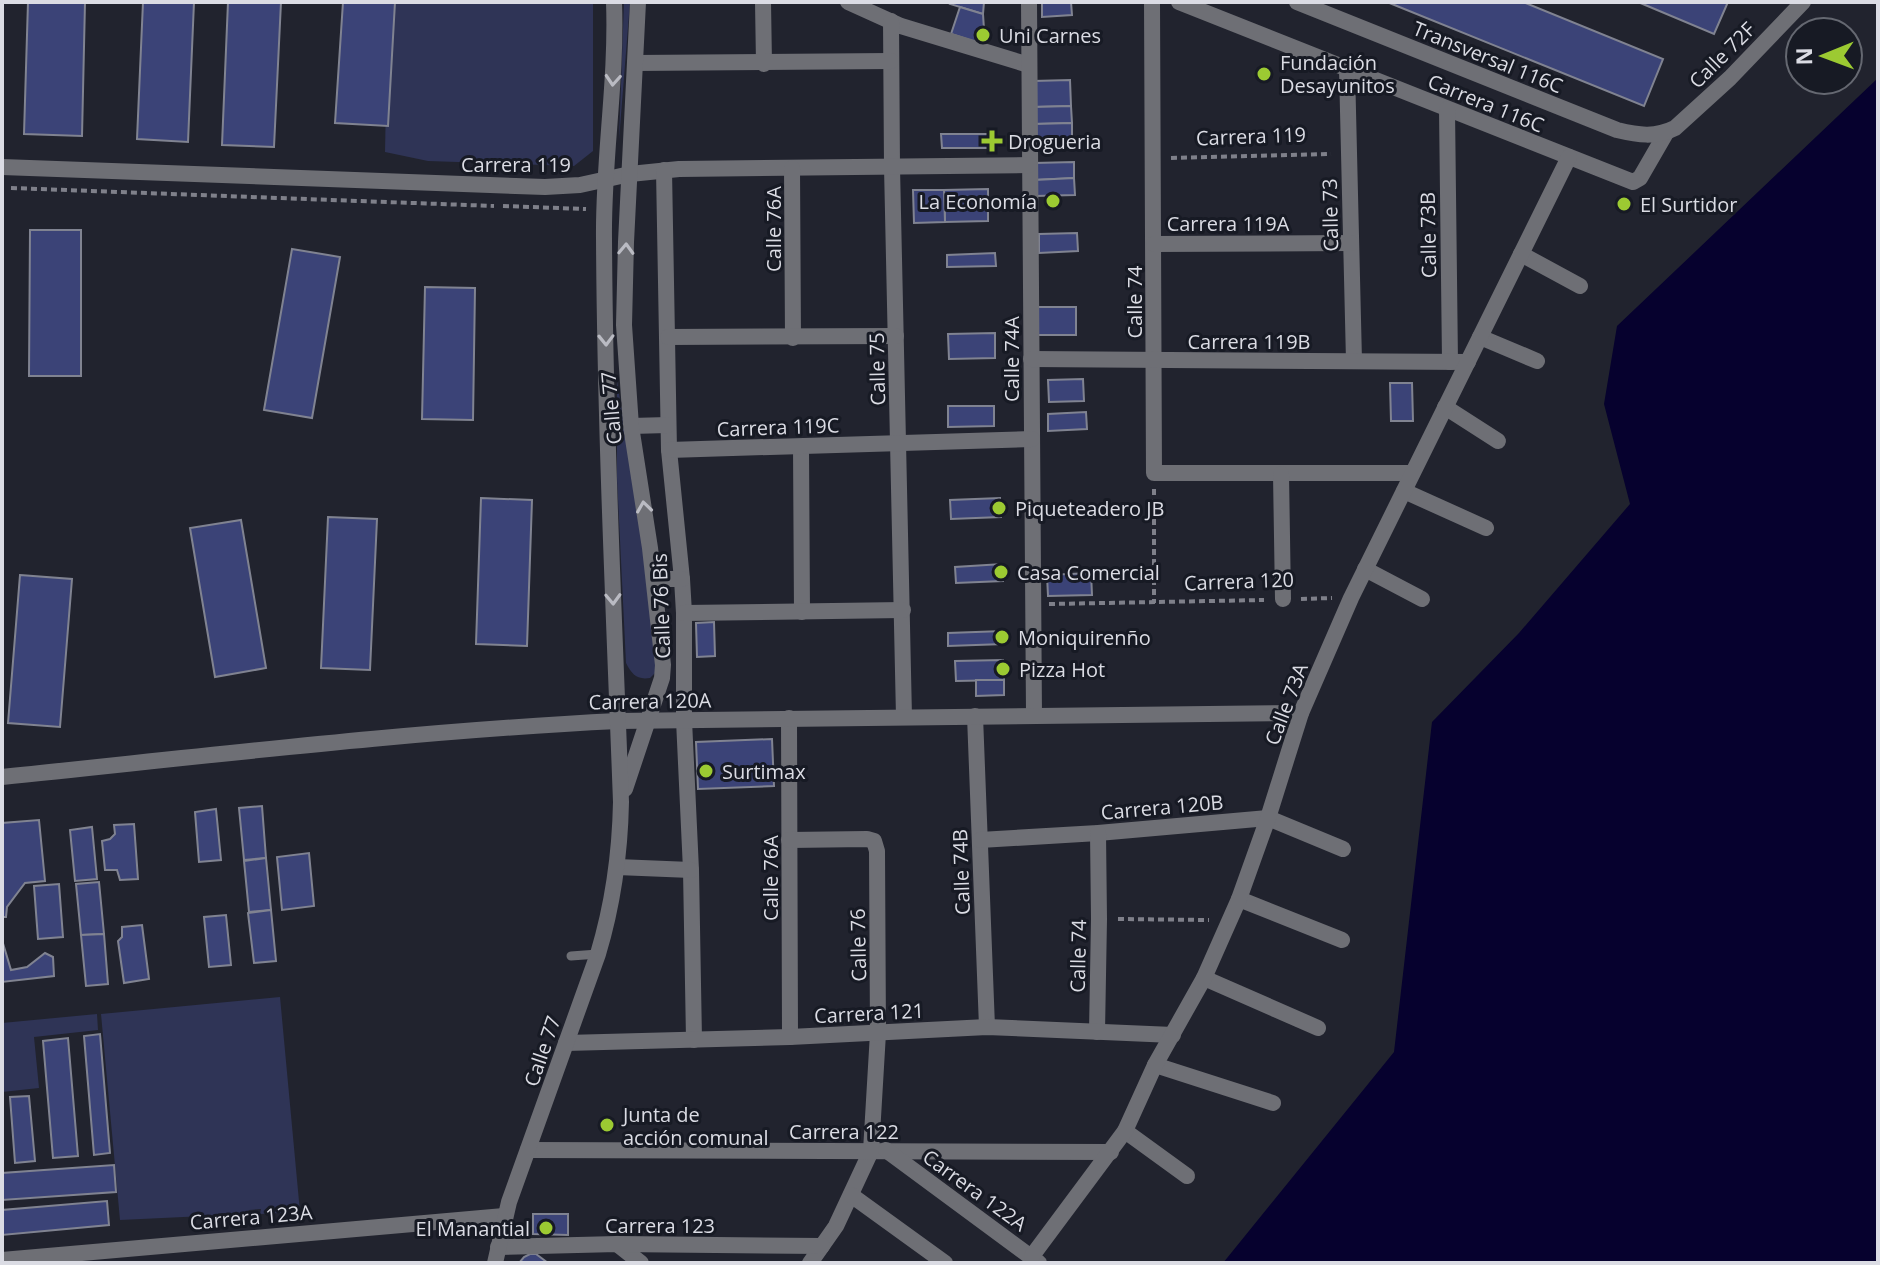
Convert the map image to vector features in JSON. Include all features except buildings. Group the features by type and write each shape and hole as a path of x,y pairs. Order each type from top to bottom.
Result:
{"street":[{"name":"Calle 77","path":"496,1255 504,1216 607,924 620,841 608,495 604,210 615,49 614,2"},
{"name":"Calle 77","path":"621,802 662,678 663,665 654,579 631,426 624,299 638,2"},
{"path":"763,2 764,64"},
{"path":"848,2 891,21 1029,65"},
{"name":"Calle 74A","path":"1029,2 1034,715"},
{"name":"Calle 74","path":"1152,2 1154,473"},
{"name":"Carrera 116C","path":"1179,2 1633,182 1637,181 1666,133"},
{"name":"Transversal 116C","path":"1297,2 1617,130 1645,136 1666,133"},
{"name":"Calle 72F","path":"1666,133 1730,78 1803,2"},
{"name":"Calle 75","path":"891,21 904,717"},
{"path":"635,63 891,61"},
{"name":"Calle 73","path":"1347,69 1354,361"},
{"name":"Calle 73B","path":"1447,109 1450,362"},
{"name":"Calle 73A","path":"1035,1260 1125,1131 1155,1065 1204,978 1239,899 1301,713 1351,598 1569,157"},
{"name":"Carrera 119","path":"2,167 565,187 630,174 679,169 1029,165"},
{"name":"Calle 76A","path":"792,168 793,338"},
{"name":"Calle 76 Bis","path":"664,170 668,425 684,613 684,720 694,1040"},
{"name":"Carrera 119A","path":"1154,244 1351,243"},
{"path":"1521,254 1580,286"},
{"path":"668,337 896,336"},
{"path":"1480,337 1537,361"},
{"name":"Carrera 119B","path":"1031,359 1468,362"},
{"path":"1445,407 1498,441"},
{"path":"631,426 668,425"},
{"name":"Carrera 119C","path":"669,450 1032,439"},
{"path":"801,447 802,612"},
{"path":"1154,473 1412,473"},
{"path":"1281,474 1283,599"},
{"path":"1404,491 1486,528"},
{"path":"1365,569 1422,599"},
{"path":"654,579 682,579"},
{"path":"684,613 903,610"},
{"name":"Carrera 120A","path":"2,777 438,734 618,721 1301,713"},
{"name":"Calle 74B","path":"975,716 987,1027"},
{"name":"Calle 76A","path":"789,718 790,1037"},
{"name":"Carrera 120B","path":"980,840 1268,818 1343,849"},
{"name":"Calle 74","path":"1097,1032 1098,833"},
{"name":"Calle 76","path":"789,840 867,839 874,841 877,851 879,1150 836,1226 810,1263"},
{"path":"617,867 691,870"},
{"path":"1239,899 1342,940"},
{"path":"1204,978 1318,1028"},
{"name":"Carrera 121","path":"566,1043 790,1037 987,1027 1173,1035"},
{"path":"1155,1065 1273,1103"},
{"path":"1125,1131 1187,1176"},
{"name":"Carrera 122","path":"528,1150 1111,1152"},
{"name":"Carrera 122A","path":"879,1150 1035,1260"},
{"path":"851,1195 945,1263"},
{"name":"Carrera 123A","path":"2,1260 504,1216"},
{"path":"617,1244 641,1263"},
{"name":"Carrera 123","path":"496,1255 617,1244 822,1246"}],"lane":[{"path":"571,956 598,954"}],"path":[{"name":"Carrera 119","path":"1154,159 1349,153"},
{"path":"2,188 604,210"},
{"path":"1154,473 1154,603"},
{"name":"Carrera 120","path":"1033,605 1351,598"},
{"path":"1099,919 1229,920"}],"shaded area":[{"path":"388,2 593,2 593,151 574,166 428,161 385,152"},
{"path":"624,2 630,2 619,140"},
{"path":"1878,78 1878,1263 1223,1263 1394,1052 1432,722 1519,633 1630,504 1604,404 1617,326 1859,96 1864,96 1864,91"},
{"path":"617,381 643,545 657,671 650,678 635,675 626,663 617,478"},
{"path":"280,997 300,1212 260,1214 261,1209 249,1210 247,1214 120,1220 101,1014"},
{"path":"97,1014 98,1030 34,1037 39,1088 2,1092 2,1023"}],"place":[{"name":"Uni Carnes","path":"983,35"},
{"name":"Fundación Desayunitos","path":"1264,74"},
{"name":"Drogueria","path":"992,141"},
{"name":"La Economía","path":"1053,201"},
{"name":"El Surtidor","path":"1624,204"},
{"name":"Piqueteadero JB","path":"999,508"},
{"name":"Casa Comercial","path":"1001,572"},
{"name":"Moniquirenño","path":"1002,637"},
{"name":"Pizza Hot","path":"1003,669"},
{"name":"Surtimax","path":"706,771"},
{"name":"Junta de acción comunal","path":"607,1125"},
{"name":"El Manantial","path":"546,1228"}]}
